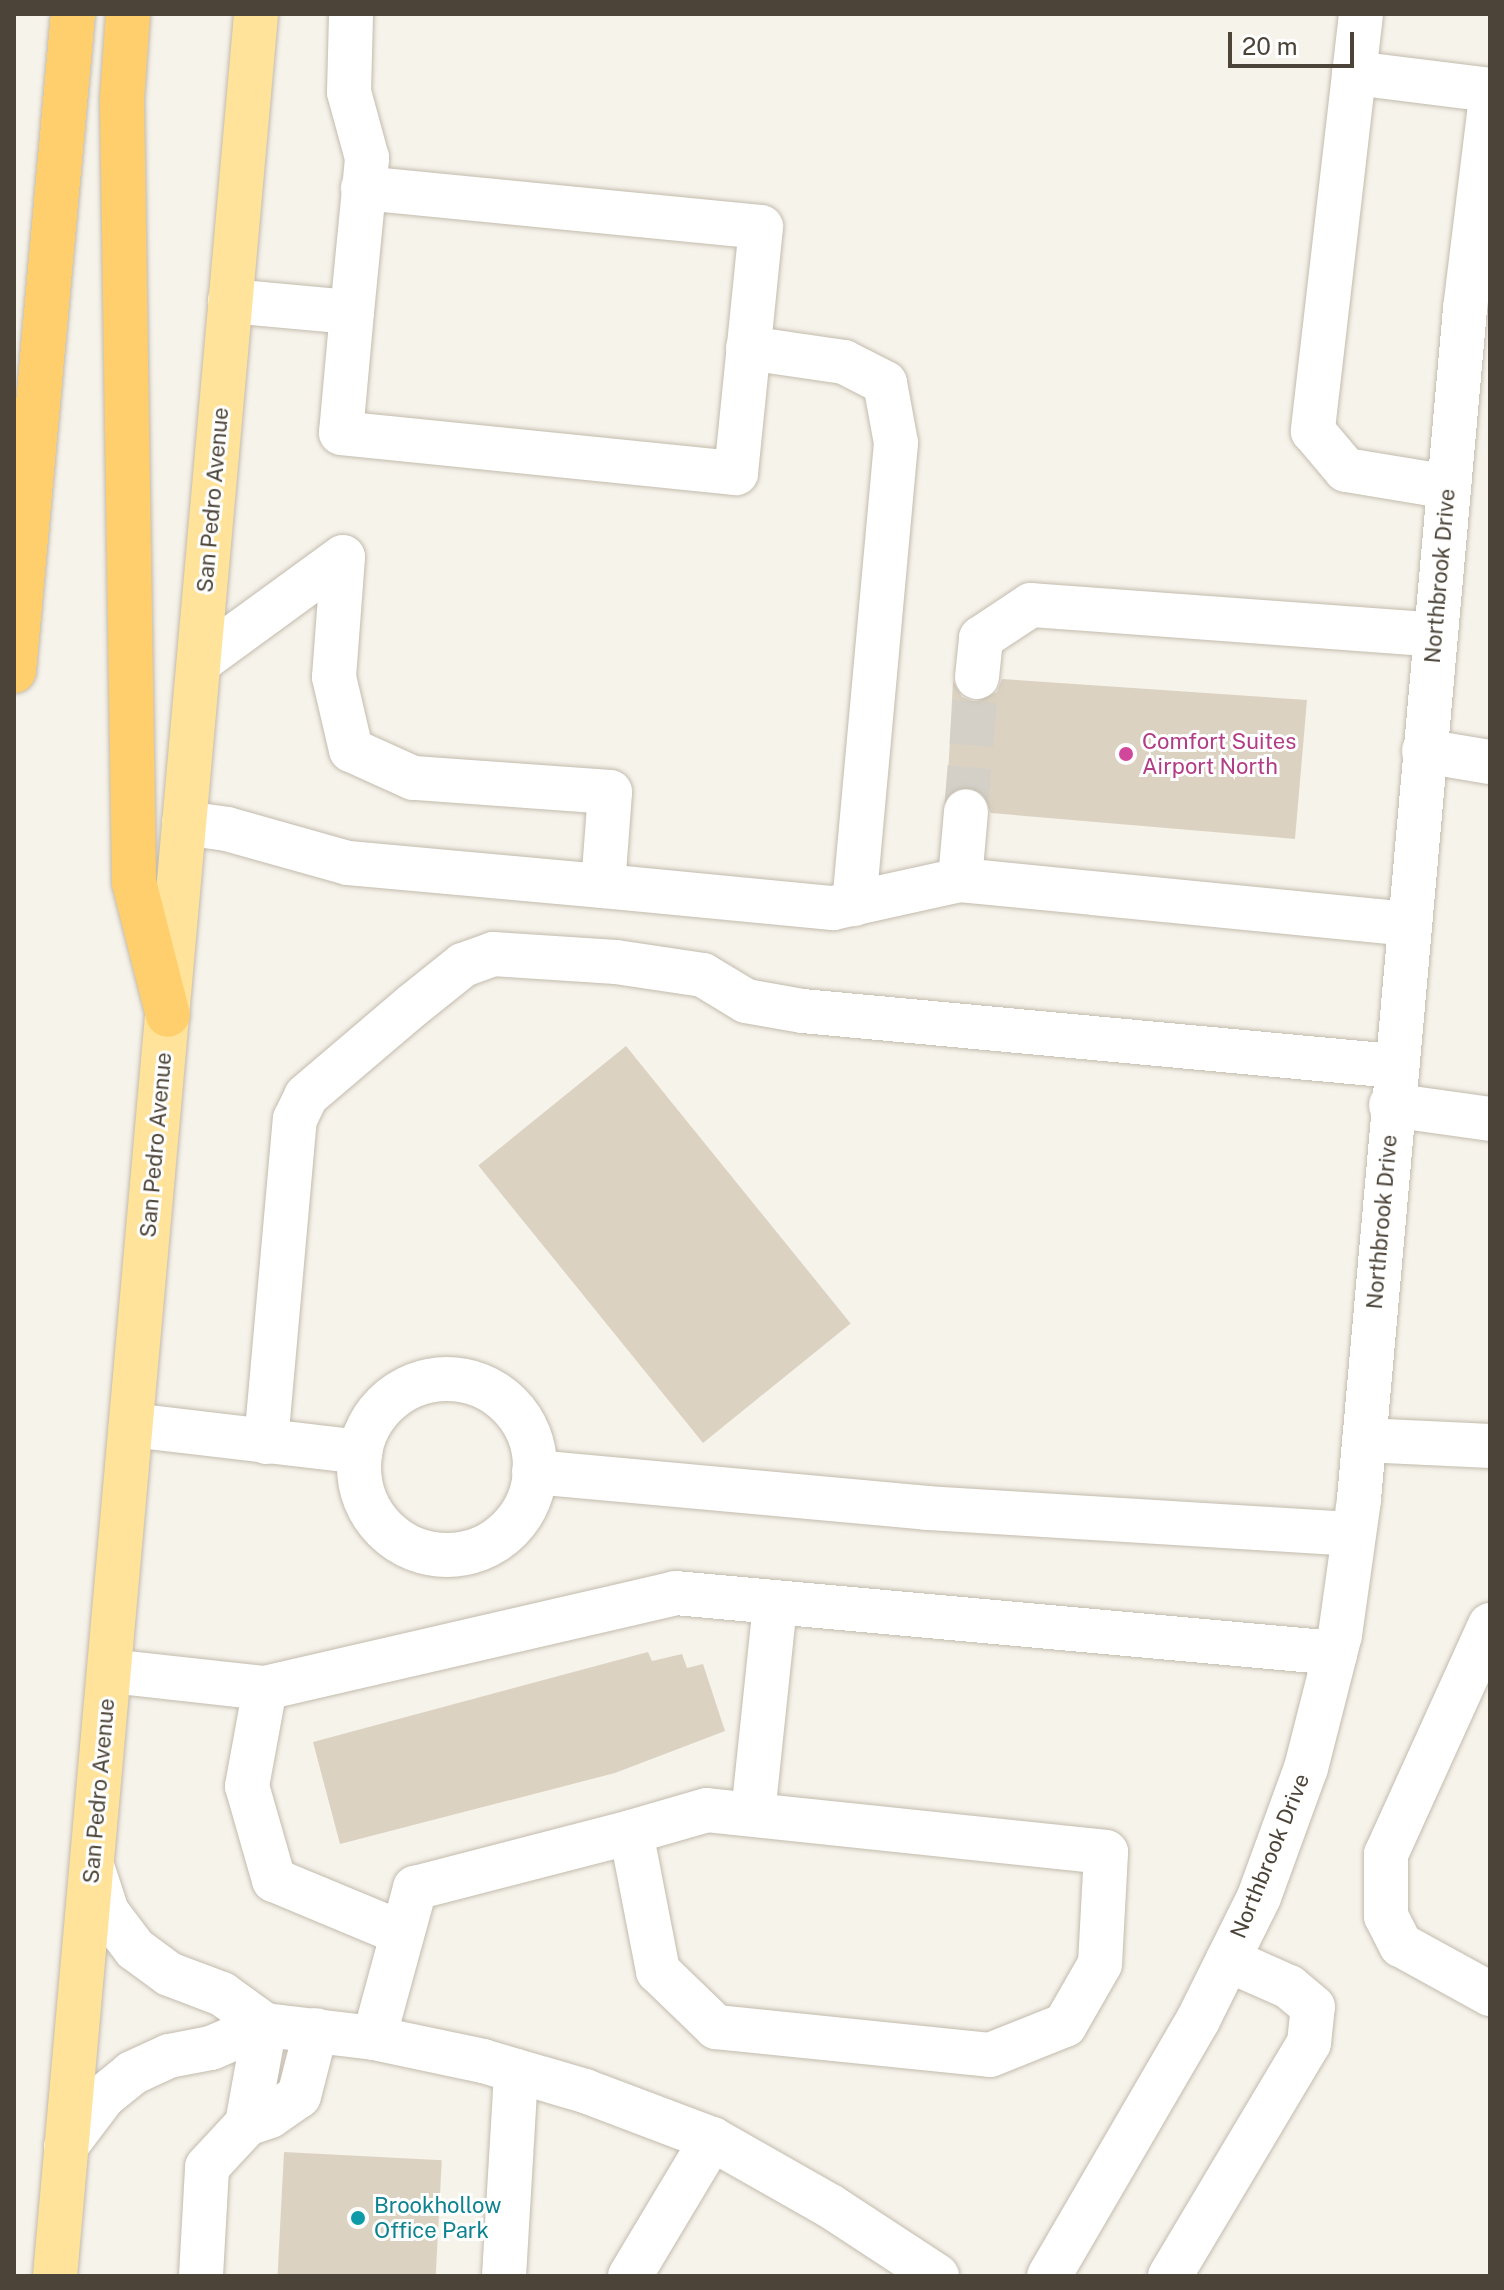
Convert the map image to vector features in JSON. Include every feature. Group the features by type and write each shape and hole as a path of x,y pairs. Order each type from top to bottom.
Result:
{"highway":[{"path":"14,671 73,14"},
{"path":"128,14 122,99 134,882 168,1015"}],"main road":[{"name":"San Pedro Avenue","path":"55,2276 256,14"}],"street":[{"path":"351,14 349,92 367,158 363,188 341,433 736,473 761,227 363,188"},
{"path":"1361,14 1313,431 1346,470 1449,487"},
{"path":"1354,73 1490,90"},
{"name":"Northbrook Drive","path":"1049,2276 1228,1960 1259,1897 1306,1768 1335,1653 1364,1440 1393,1086 1449,487 1473,410 1490,104"},
{"path":"230,301 352,312"},
{"path":"748,348 844,362 885,383 896,443 854,904"},
{"path":"199,662 343,557 334,677 351,750 413,778 610,792 603,886"},
{"path":"977,677 981,638 1031,605 1435,635"},
{"path":"1424,751 1490,762"},
{"path":"960,880 966,811"},
{"path":"184,823 227,829 348,863 833,908 960,880 1408,924"},
{"path":"266,1442 295,1119 306,1096 413,1005 463,965 493,954 616,962 703,975 746,1001 803,1011 1393,1086 1490,1119"},
{"path":"434,1381 460,1381 487,1389 509,1405 525,1426 534,1472 526,1505 511,1529 488,1545 461,1554 433,1555 406,1546 384,1529 368,1506 359,1480 360,1452 369,1426 385,1405 407,1389 434,1381"},
{"path":"131,1425 360,1452"},
{"path":"1364,1440 1490,1446"},
{"path":"534,1472 927,1508 1353,1534"},
{"path":"110,1671 265,1688 675,1593 1335,1653"},
{"path":"753,1814 775,1603"},
{"path":"1490,1625 1386,1854 1386,1916 1401,1945 1490,1994"},
{"path":"265,1688 247,1786 274,1880 399,1932"},
{"path":"374,2038 399,1932 415,1888 707,1810 1106,1852 1100,1964 1065,2025 990,2055 716,2027 658,1971 631,1832"},
{"path":"92,1866 107,1912 135,1949 169,1974 222,1994 265,2025"},
{"path":"1170,2276 1309,2043 1313,2007 1289,1987 1228,1960"},
{"path":"247,2124 265,2025"},
{"path":"66,2146 104,2096 132,2073 265,2025 374,2038 516,2071 712,2139 830,2206 937,2276"},
{"path":"201,2276 207,2167 247,2124 270,2116 299,2096 316,2030"},
{"path":"504,2276 516,2071"},
{"path":"630,2276 712,2139"}],"building":[{"name":"Comfort Suites Airport North","path":"1002,679 1307,700 1295,839 991,813 980,790 967,786 947,795 953,681 962,697 975,702 997,692"},
{"path":"626,1046 851,1323 703,1443 478,1166"},
{"path":"648,1652 652,1661 682,1654 687,1668 703,1664 725,1731 615,1773 340,1844 313,1742"},
{"name":"Brookhollow Office Park","path":"284,2152 442,2160 436,2276 278,2276"}],"tunnel":[{"path":"966,811 977,677"}],"place":[{"name":"Comfort Suites Airport North","path":"1126,754"},
{"name":"Brookhollow Office Park","path":"358,2218"}]}
